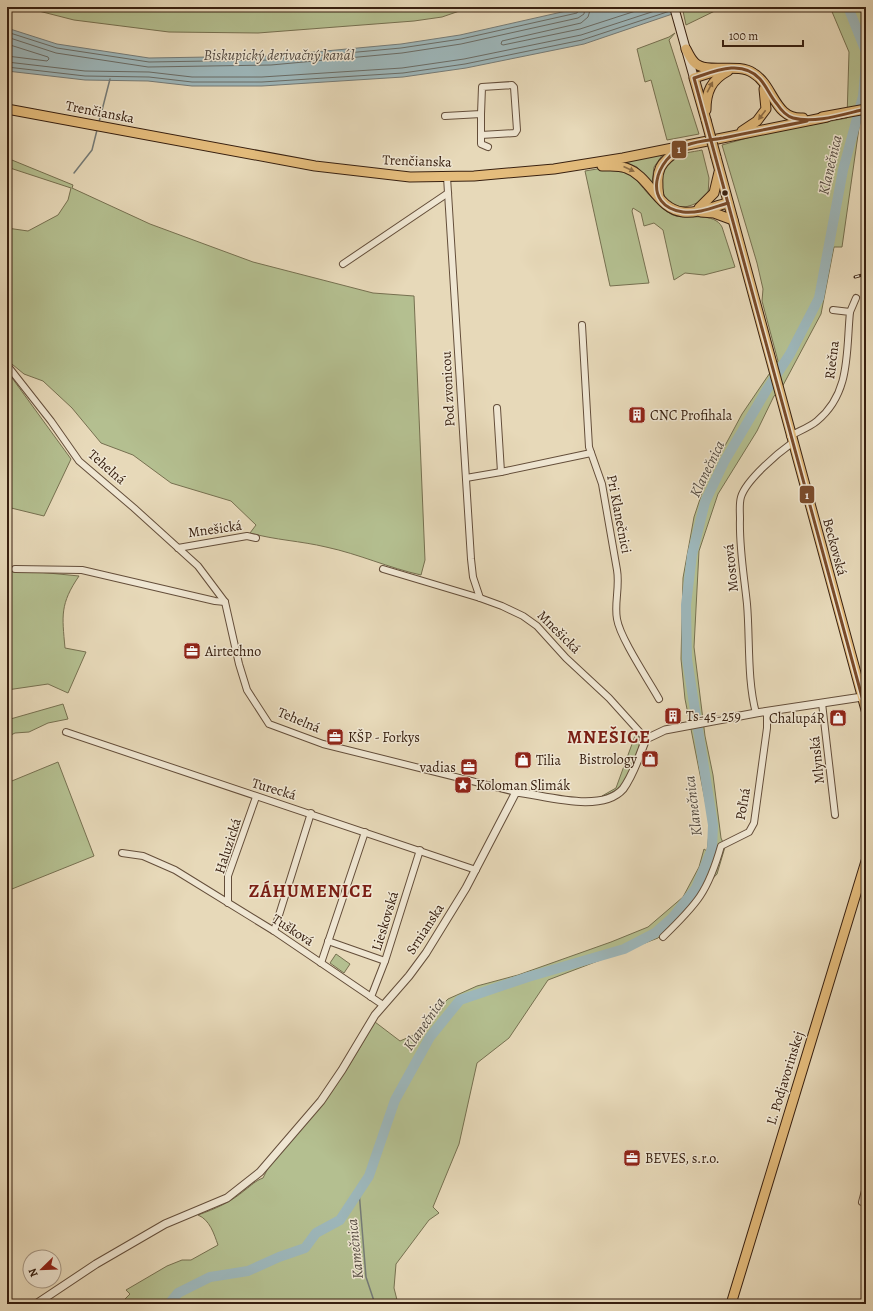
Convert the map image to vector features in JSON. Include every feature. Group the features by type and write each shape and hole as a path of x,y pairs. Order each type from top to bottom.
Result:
{"main road":[{"path":"674,7 706,120"},
{"path":"686,49 694,63 700,66 737,68 754,73 781,109 790,116 799,118 827,117 866,109"},
{"path":"694,78 726,68"},
{"path":"706,120 706,98 710,85 721,75 737,68"},
{"path":"734,135 757,121 766,109 766,96 762,82"},
{"name":"Trenčianska","path":"7,109 315,166 389,175 447,177 536,172 591,164 827,117"},
{"name":"Beckovská","path":"706,120 777,386 864,696"},
{"path":"659,197 656,177 661,166 671,154 687,145"},
{"path":"591,164 627,168 639,175 665,205 672,210 686,212 695,211 728,203"},
{"path":"695,211 711,198 719,171"},
{"path":"695,211 714,213 732,220"},
{"path":"864,696 866,710"},
{"name":"Ľ. Podjavorinskej","path":"731,1304 866,861"}],"street":[{"path":"481,134 512,134 517,130 514,87 512,85 482,87 480,114 481,144 488,148"},
{"path":"445,116 480,114"},
{"name":"Pod zvonicou","path":"447,177 473,577 480,598"},
{"path":"343,264 448,193"},
{"name":"Riečna","path":"792,439 821,417 835,401 842,387 845,372 850,312 856,298"},
{"path":"833,310 850,312"},
{"name":"Pri Klanečnici","path":"582,325 589,447 602,484 618,576 617,621 642,670 659,699"},
{"name":"Tehelná","path":"7,365 51,421 78,461 198,566 225,602 239,664 247,690 269,724 323,744 516,792 573,801 595,802 610,798 622,790 634,771 646,739"},
{"path":"497,408 501,472"},
{"name":"Mostová","path":"756,713 751,672 747,602 741,565 740,502 743,491 761,470 792,439"},
{"path":"466,478 591,453"},
{"name":"Mnešická","path":"178,548 247,536 256,538"},
{"path":"15,568 82,570 225,602"},
{"name":"Mnešická","path":"383,569 480,598 523,616 537,626 566,658 609,698 646,739"},
{"path":"646,739 665,730 680,727 766,711 864,696"},
{"name":"Mlynská","path":"822,703 835,815"},
{"name":"Poľná","path":"663,937 703,895 714,871 722,846 749,832 754,823 767,728 766,711"},
{"name":"Turecká","path":"66,732 256,797 311,813 476,870"},
{"name":"Srnianska","path":"36,1304 102,1260 165,1224 218,1203 239,1190 260,1172 321,1102 371,1021 409,976 426,953 476,870 516,792"},
{"name":"Haluzická","path":"228,903 228,876 256,797"},
{"path":"274,931 311,813"},
{"path":"321,963 365,832"},
{"name":"Lieskovská","path":"371,997 385,961 420,850"},
{"name":"Tušková","path":"122,853 143,856 175,870 274,931 383,1005"},
{"path":"328,941 385,961"},
{"path":"862,1202 866,1187"}],"green space":[{"path":"23,7 471,7 442,17 414,21 258,33 169,32 74,20"},
{"path":"693,7 723,7 686,25 683,11"},
{"path":"830,7 859,7 866,24 866,108 860,121 842,247 834,247 821,314 780,391 774,396 757,431 718,494 699,551 694,647 705,736 713,775 721,838 725,847 717,874 658,938 548,980 509,1038 477,1063 459,1144 433,1207 439,1213 429,1220 396,1264 394,1288 398,1304 120,1304 130,1294 126,1290 167,1266 182,1260 191,1260 218,1245 209,1224 198,1215 228,1202 263,1178 270,1164 302,1129 347,1069 375,1022 400,1041 421,1032 431,1016 448,999 477,986 518,975 611,942 648,927 683,897 699,867 704,849 707,851 710,825 685,699 681,659 683,578 694,517 706,481 742,414 778,361 762,301 763,289 757,263 722,145 758,135 847,118 849,52"},
{"path":"675,33 669,40 699,134 667,140 651,80 645,82 637,49 669,37"},
{"path":"702,150 709,178 708,195 692,205 682,207 674,205 667,200 661,184 661,174 665,166 675,156"},
{"path":"663,154 654,167 652,183 637,167 625,162"},
{"path":"7,158 73,185 72,188 150,224 253,262 373,293 414,296 425,560 421,575 338,550 250,533 256,525 231,501 171,483 133,455 101,443 72,408 43,381 24,374 7,360 7,228 28,231 58,215 68,200 71,188 7,167"},
{"path":"609,167 627,169 657,203 670,213 682,217 708,218 718,222 722,227 735,267 704,275 685,273 674,280 663,230 654,223 644,226 641,213 633,208 632,211 649,283 610,286 585,171"},
{"path":"7,371 71,459 44,516 7,507"},
{"path":"7,569 79,576 65,602 63,627 65,648 86,652 68,693 48,684 7,690"},
{"path":"63,704 68,719 48,723 29,732 15,733 7,737 7,720"},
{"path":"636,733 639,737 638,749 628,778 617,789 602,796 616,788"},
{"path":"58,762 94,856 7,891 7,783"},
{"path":"336,954 350,964 344,973 330,963"}],"water":[{"path":"584,7 693,7 584,44 466,68 403,77 262,86 192,86 148,81 85,80 7,71 7,28 57,44 149,58 271,56 401,44 460,35"}],"waterway":[{"name":"Klanečnica","path":"848,7 866,52"},
{"name":"Klanečnica","path":"169,1304 178,1293 210,1277 248,1271 279,1257 305,1248 316,1233 340,1220 369,1176 395,1100 430,1037 460,1000 528,977 624,949 655,933 672,918 696,888 712,849 713,825 687,659 686,605 692,555 705,502 724,462 790,354 819,298 843,170 863,96 866,63"},
{"path":"99,122 110,79"},
{"path":"74,173 92,150 97,130"},
{"name":"Kamečnica","path":"359,1191 366,1277 375,1304"}],"railway":[{"path":"855,277 866,274"}],"transit line":[{"name":"1","path":"862,697 694,78 728,68 745,69 760,79 782,111 788,116 802,120 839,116 866,109"},
{"name":"1","path":"728,203 694,212 683,212 670,208 661,201 657,192 657,181 660,170 676,151 687,145 807,121"}],"place":[{"name":"CNC Profihala","path":"637,415"},
{"name":"Airtechno","path":"192,651"},
{"name":"Ts-45-259","path":"673,716"},
{"name":"ChalupáR","path":"838,718"},
{"name":"KŠP - Forkys","path":"335,737"},
{"name":"Bistrology","path":"650,759"},
{"name":"Tilia","path":"523,760"},
{"name":"vadias","path":"469,767"},
{"name":"Koloman Slimák","path":"463,785"},
{"name":"BEVES, s.r.o.","path":"632,1158"}],"district":[{"name":"MNEŠICE","path":"609,737"},
{"name":"ZÁHUMENICE","path":"311,891"}],"water label":[{"name":"Biskupický derivačný kanál","path":"279,55"}]}
